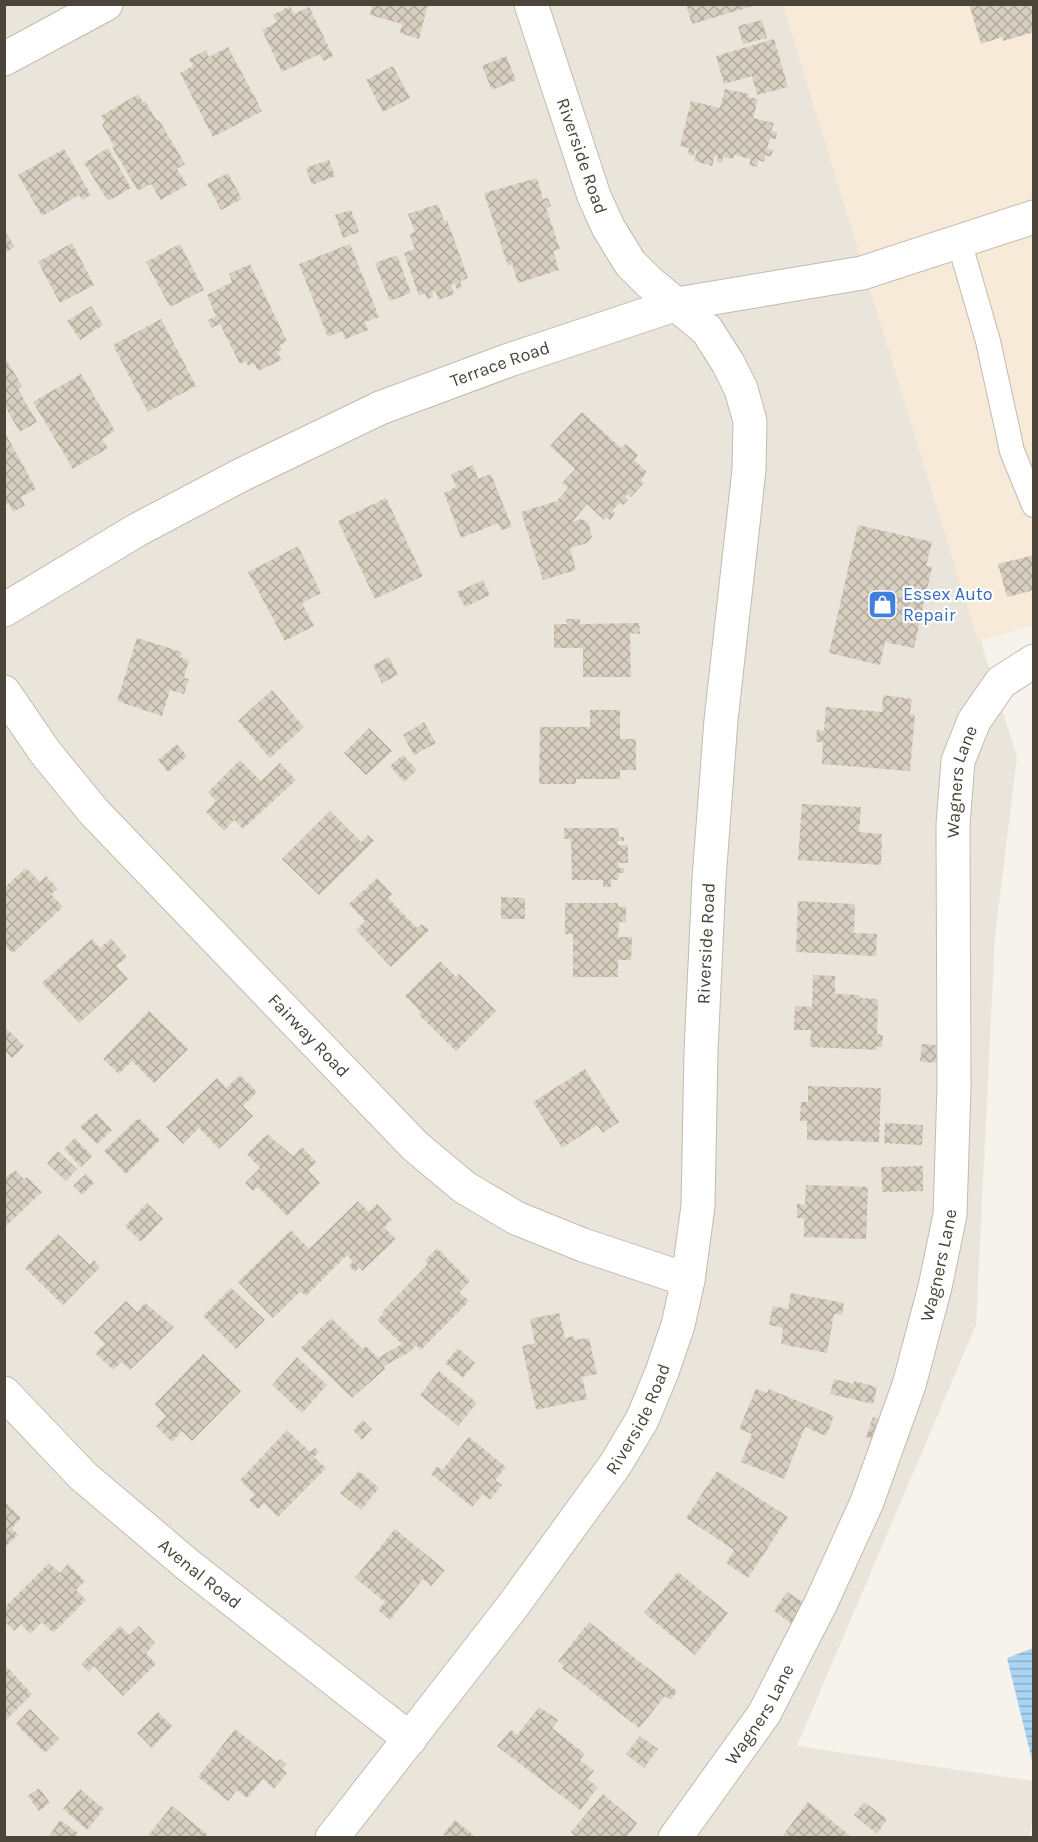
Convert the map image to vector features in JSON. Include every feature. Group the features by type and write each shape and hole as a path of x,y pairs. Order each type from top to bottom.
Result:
{"street":[{"path":"4,59 106,4"},
{"name":"Riverside Road","path":"332,1838 546,1560 615,1465 642,1420 678,1325 688,1280 698,1206 701,1051 709,879 721,720 749,470 750,421 741,389 707,330 630,264 608,227 594,196 531,4"},
{"name":"Terrace Road","path":"4,610 137,530 241,475 380,408 512,359 677,304 862,273 1034,217"},
{"name":"Wagners Lane","path":"675,1838 764,1714 821,1603 867,1502 909,1385 935,1287 950,1215 954,1086 953,825 958,761 974,721 1001,682 1034,661"},
{"name":"Fairway Road","path":"4,692 45,752 94,812 415,1146 464,1187 516,1218 583,1245 688,1280"},
{"name":"Avenal Road","path":"4,1394 100,1491 197,1572 410,1739"}],"lane":[{"path":"959,241 988,341 1012,451 1034,505"}],"shaded area":[{"path":"5,5 783,5 1017,757 995,936 976,1325 797,1746 1033,1781 1030,1837 5,1838"},
{"path":"783,5 1033,5 1033,625 978,642"}],"water":[{"path":"1034,1648 1033,1764 1007,1658"}],"building":[{"path":"373,4 428,4 419,39 400,33 402,24 370,15"},
{"path":"686,4 756,4 756,5 692,24"},
{"path":"969,4 1034,4 1034,32 1003,41 1002,37 981,44"},
{"path":"290,6 294,14 309,7 333,56 324,61 320,54 282,72 262,30 277,22 273,15"},
{"path":"762,20 767,38 743,44 738,26"},
{"path":"774,39 788,87 757,95 752,76 724,84 716,56"},
{"path":"228,47 262,111 213,137 180,73 193,66 189,59 206,50 209,57"},
{"path":"506,56 516,80 492,90 482,66"},
{"path":"393,66 410,98 383,112 366,80"},
{"path":"725,89 749,94 748,97 758,99 753,118 774,123 771,131 777,132 776,139 770,138 767,149 773,150 771,157 765,155 764,162 758,160 757,167 749,165 751,159 734,155 733,159 723,157 722,163 717,162 718,156 715,155 712,166 694,161 697,151 695,150 694,156 688,154 689,148 680,146 691,101 720,108"},
{"path":"138,94 157,121 159,120 185,164 177,169 187,185 161,200 151,184 138,191 102,125 105,122 101,116"},
{"path":"108,148 131,188 108,201 84,163"},
{"path":"64,149 91,195 82,200 79,195 42,216 18,175"},
{"path":"329,160 335,176 312,185 306,168"},
{"path":"228,173 242,199 221,210 207,184"},
{"path":"537,178 543,199 548,198 551,206 546,208 560,249 553,251 559,270 518,283 512,264 508,266 484,193"},
{"path":"438,204 444,221 447,220 468,278 460,281 462,287 457,289 454,283 451,285 454,294 439,300 435,290 432,291 433,297 427,299 425,293 419,296 404,253 415,249 409,234 415,232 408,214"},
{"path":"351,210 359,232 343,238 335,215"},
{"path":"4,230 15,247 4,253"},
{"path":"72,243 94,285 60,303 38,262"},
{"path":"180,244 204,290 170,307 146,262"},
{"path":"350,244 379,317 365,322 368,330 345,339 342,331 328,337 299,264"},
{"path":"397,255 411,293 390,301 375,263"},
{"path":"250,264 287,341 280,345 282,350 277,352 282,360 258,371 254,363 248,366 246,361 240,364 220,324 211,328 208,320 216,316 207,295 232,282 229,274"},
{"path":"91,306 103,325 80,340 67,321"},
{"path":"161,319 196,386 148,412 113,345"},
{"path":"4,356 22,386 18,389 37,422 20,432 4,405"},
{"path":"81,374 115,431 102,439 108,448 73,469 33,402"},
{"path":"582,412 621,448 626,444 638,455 634,460 647,472 641,480 644,483 631,497 627,494 625,497 628,500 623,505 620,502 612,511 615,513 610,520 606,517 604,520 587,504 572,522 581,519 588,522 592,537 587,543 570,548 576,570 543,580 521,512 557,501 568,488 562,483 575,469 550,446"},
{"path":"4,431 36,489 21,497 25,505 13,512 9,504 4,506"},
{"path":"473,465 478,479 491,474 512,527 501,530 498,523 461,538 444,493 456,487 451,474"},
{"path":"386,498 423,576 375,599 338,521"},
{"name":"Essex Auto Repair","path":"858,525 932,542 926,566 932,567 914,648 885,642 880,665 829,653"},
{"path":"298,546 321,593 302,603 314,626 285,641 248,572"},
{"path":"1034,555 1034,590 1007,597 998,564"},
{"path":"483,580 490,595 465,607 457,592"},
{"path":"566,619 580,619 580,624 639,623 640,634 630,633 631,677 583,677 583,648 554,648 554,624 567,624"},
{"path":"137,638 182,652 180,657 189,660 184,678 189,679 184,694 170,690 162,716 117,701"},
{"path":"389,657 398,675 382,683 373,665"},
{"path":"272,690 304,727 270,758 238,721"},
{"path":"883,695 912,699 910,714 915,715 910,771 822,764 823,742 816,742 817,730 824,731 826,707 882,712"},
{"path":"590,710 620,710 620,739 636,739 636,770 620,770 620,779 576,779 576,784 539,784 540,727 590,727"},
{"path":"424,722 436,743 414,755 403,735"},
{"path":"369,728 392,751 366,775 344,753"},
{"path":"177,744 187,756 168,772 158,760"},
{"path":"403,755 417,770 404,782 390,766"},
{"path":"240,760 261,781 280,763 296,780 243,829 234,820 224,831 206,812 216,801 208,792"},
{"path":"802,804 861,807 859,832 882,834 881,865 798,860"},
{"path":"330,811 361,842 368,835 374,841 319,895 282,859"},
{"path":"564,828 618,828 619,837 624,837 624,841 618,841 618,845 628,845 628,863 618,863 619,868 624,868 624,873 619,873 618,880 611,880 611,887 603,887 603,880 572,880 571,839 564,839"},
{"path":"26,868 40,882 46,876 58,889 51,894 63,907 13,953 4,945 4,888"},
{"path":"377,878 392,894 388,898 417,928 422,924 429,930 391,967 356,930 365,921 349,904"},
{"path":"501,897 525,898 525,919 501,919"},
{"path":"798,901 855,904 854,933 877,934 876,956 796,952"},
{"path":"565,903 618,903 618,907 626,906 626,922 619,922 618,937 632,937 631,960 618,960 618,977 573,977 573,934 565,934"},
{"path":"92,939 100,948 111,939 127,957 116,966 128,979 79,1023 42,983"},
{"path":"440,961 456,977 459,974 496,1011 456,1051 419,1015 421,1012 405,996"},
{"path":"813,975 835,976 835,994 860,995 860,998 878,999 877,1034 883,1035 882,1047 877,1046 877,1050 810,1047 811,1030 794,1030 795,1006 812,1007"},
{"path":"149,1011 188,1049 154,1083 132,1061 119,1074 103,1059"},
{"path":"4,1026 24,1046 12,1058 4,1050"},
{"path":"922,1044 946,1046 945,1063 920,1062"},
{"path":"585,1069 619,1122 603,1133 597,1125 562,1148 533,1102"},
{"path":"240,1075 257,1092 243,1106 253,1116 219,1149 199,1128 183,1144 166,1127 217,1078 226,1088"},
{"path":"808,1086 881,1088 879,1142 807,1140 807,1121 800,1121 801,1102 808,1102"},
{"path":"96,1113 112,1130 97,1144 80,1127"},
{"path":"140,1119 160,1140 126,1174 104,1151 136,1120"},
{"path":"885,1123 923,1125 922,1145 884,1143"},
{"path":"267,1134 293,1156 302,1147 316,1162 308,1170 320,1183 287,1216 258,1187 253,1191 245,1183 260,1168 247,1154"},
{"path":"75,1138 92,1156 81,1167 64,1149"},
{"path":"58,1151 77,1169 66,1181 47,1163"},
{"path":"923,1166 923,1191 882,1192 881,1167"},
{"path":"15,1170 24,1179 27,1177 42,1192 4,1228 4,1179"},
{"path":"86,1174 94,1183 82,1195 73,1186"},
{"path":"806,1185 868,1187 866,1239 804,1237 804,1218 797,1218 797,1204 805,1205"},
{"path":"358,1201 369,1212 377,1204 392,1220 384,1227 396,1239 362,1271 359,1267 355,1272 349,1266 353,1262 347,1255 306,1296 301,1291 273,1318 238,1282 291,1230 309,1249"},
{"path":"147,1203 163,1219 141,1242 125,1226"},
{"path":"58,1234 90,1265 94,1260 100,1267 63,1305 25,1268"},
{"path":"437,1248 470,1281 459,1292 469,1301 421,1350 416,1345 410,1352 384,1366 385,1369 352,1398 301,1348 331,1318 363,1349 366,1346 378,1358 402,1344 377,1320 428,1264 425,1261"},
{"path":"231,1288 265,1320 236,1349 203,1316"},
{"path":"791,1293 844,1303 842,1315 834,1314 827,1353 781,1344 783,1328 769,1325 773,1306 788,1309"},
{"path":"126,1301 137,1312 145,1303 174,1327 130,1370 122,1362 113,1370 95,1353 105,1344 94,1333"},
{"path":"559,1313 565,1338 574,1336 575,1340 589,1338 597,1374 582,1377 587,1399 536,1410 522,1346 535,1343 530,1319"},
{"path":"458,1348 475,1363 463,1378 445,1363"},
{"path":"203,1354 241,1391 192,1441 182,1431 172,1442 156,1426 166,1416 155,1404"},
{"path":"297,1357 327,1385 302,1413 272,1385"},
{"path":"439,1371 477,1403 458,1426 420,1395"},
{"path":"834,1379 877,1387 873,1404 830,1394"},
{"path":"756,1389 767,1393 769,1389 834,1416 826,1436 805,1427 784,1479 741,1462 752,1434 739,1429"},
{"path":"873,1417 889,1423 882,1443 866,1437"},
{"path":"363,1420 372,1429 362,1440 353,1430"},
{"path":"287,1430 310,1452 315,1448 319,1452 314,1457 326,1468 278,1517 264,1503 258,1509 249,1500 255,1495 240,1480"},
{"path":"469,1437 506,1467 495,1480 502,1485 490,1500 483,1494 472,1507 431,1474 437,1466 442,1470"},
{"path":"359,1471 379,1488 361,1510 340,1493"},
{"path":"717,1471 788,1517 748,1578 726,1563 734,1550 686,1518"},
{"path":"4,1501 21,1518 12,1528 18,1535 4,1548"},
{"path":"395,1529 445,1570 431,1586 423,1579 390,1620 378,1610 385,1602 355,1578"},
{"path":"49,1563 60,1573 68,1564 85,1581 76,1590 86,1600 53,1633 42,1622 30,1634 21,1624 14,1631 4,1621 4,1608"},
{"path":"678,1572 728,1613 695,1655 644,1613"},
{"path":"787,1592 806,1604 792,1624 774,1611"},
{"path":"589,1622 677,1691 671,1700 665,1696 639,1728 562,1668 564,1666 558,1661"},
{"path":"120,1626 129,1635 139,1626 155,1643 146,1653 156,1664 123,1696 94,1666 89,1672 81,1664"},
{"path":"6,1666 32,1694 4,1722 4,1667"},
{"path":"539,1707 558,1720 552,1728 585,1754 580,1760 594,1771 587,1779 598,1787 580,1810 497,1746 511,1730 517,1735"},
{"path":"30,1709 59,1739 45,1753 16,1724"},
{"path":"158,1712 172,1726 152,1748 137,1733"},
{"path":"235,1729 277,1762 280,1759 287,1764 282,1769 287,1773 274,1789 263,1779 247,1798 237,1790 228,1801 198,1777"},
{"path":"640,1736 658,1749 644,1768 626,1754"},
{"path":"39,1788 50,1803 39,1811 28,1796"},
{"path":"80,1789 104,1809 87,1830 63,1809"},
{"path":"603,1794 637,1823 626,1838 577,1838 571,1832"},
{"path":"808,1802 853,1838 781,1838"},
{"path":"864,1802 887,1819 877,1834 854,1815"},
{"path":"172,1806 207,1834 204,1838 146,1838"},
{"path":"60,1820 78,1833 75,1838 48,1838"},
{"path":"455,1820 477,1838 448,1838 443,1834"}],"place":[{"name":"Essex Auto Repair","path":"882,604"}]}
